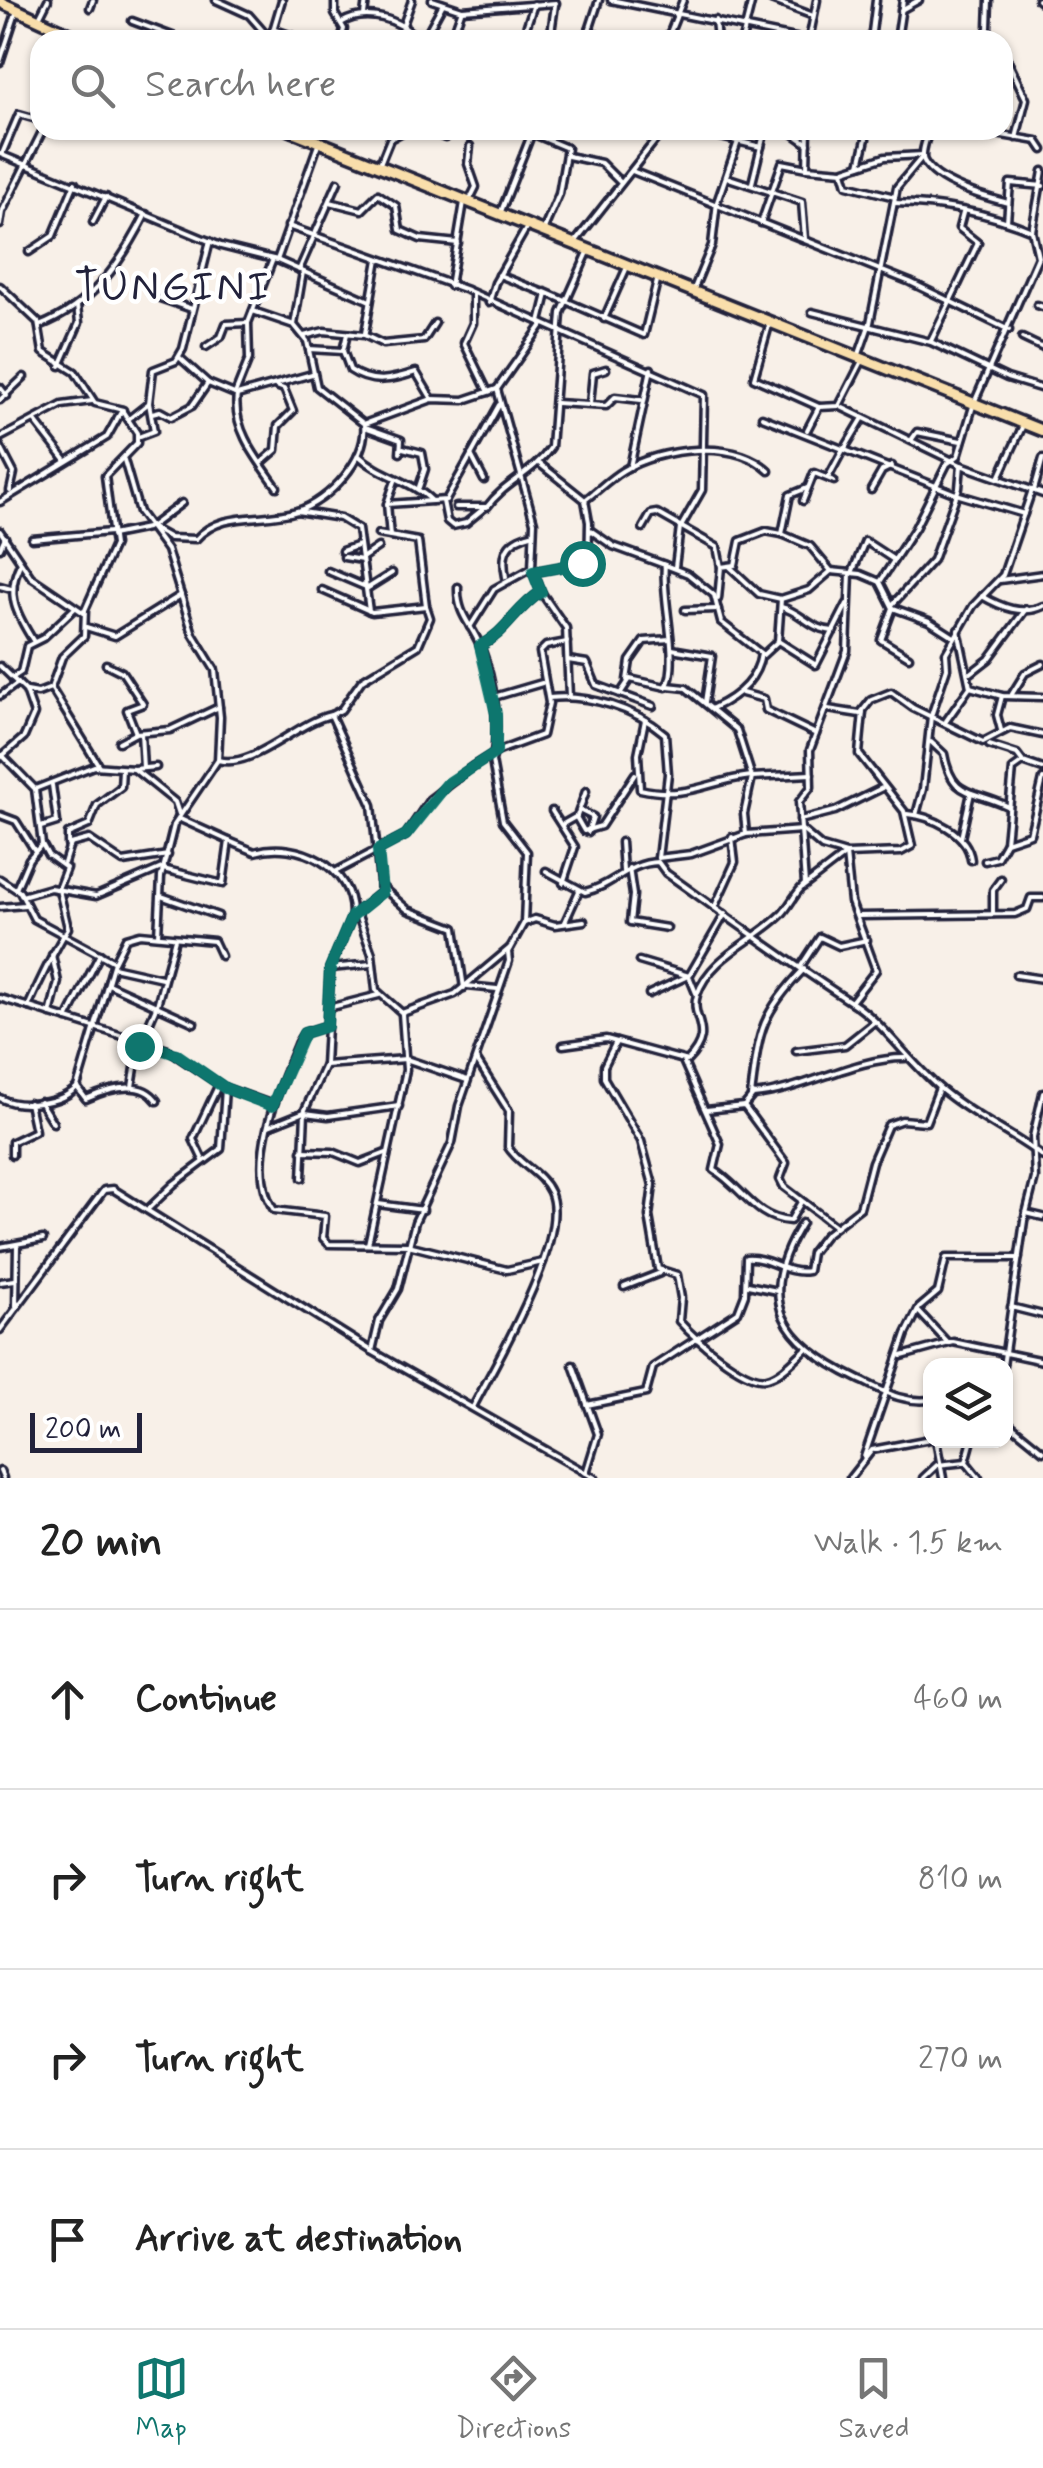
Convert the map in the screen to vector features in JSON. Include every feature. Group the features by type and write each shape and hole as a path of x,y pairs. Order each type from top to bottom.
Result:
{"main road":[{"path":"0,2 60,30"},
{"path":"316,140 1043,431"}],"street":[{"path":"38,20 48,0"},
{"path":"90,8 93,0"},
{"path":"216,0 249,15 262,30"},
{"path":"274,29 282,0"},
{"path":"335,0 335,14 342,23 342,30"},
{"path":"402,30 412,2 403,0"},
{"path":"432,0 462,10 557,1 552,30"},
{"path":"589,30 599,0"},
{"path":"611,0 768,30"},
{"path":"671,30 683,0"},
{"path":"744,30 752,0"},
{"path":"771,0 811,15"},
{"path":"809,30 817,0"},
{"path":"872,30 876,0"},
{"path":"898,30 903,0"},
{"path":"901,10 920,0"},
{"path":"987,30 989,0"},
{"path":"364,16 365,2"},
{"path":"428,30 448,4"},
{"path":"525,30 534,4"},
{"path":"0,62 17,10"},
{"path":"455,30 462,10"},
{"path":"342,23 364,16 404,25 409,30"},
{"path":"715,19 716,30"},
{"path":"132,21 156,30"},
{"path":"1013,72 1026,99 1016,138"},
{"path":"30,117 19,114 1,155 210,242 275,260 370,301"},
{"path":"1013,137 1037,142 1043,150"},
{"path":"0,225 2,212 38,140"},
{"path":"379,166 390,140"},
{"path":"500,214 529,140"},
{"path":"543,231 559,194 568,156 567,148 558,140"},
{"path":"573,244 655,140"},
{"path":"736,140 762,147"},
{"path":"752,184 764,140"},
{"path":"802,140 808,144"},
{"path":"807,168 808,140"},
{"path":"860,165 866,140"},
{"path":"839,406 869,327 894,200 899,185 912,174 922,156 926,140"},
{"path":"692,291 712,244 717,202 740,141"},
{"path":"277,487 235,416 236,395 249,359 248,323 319,142"},
{"path":"450,286 467,201 476,187 468,164 470,146"},
{"path":"568,156 601,163 621,183"},
{"path":"760,223 782,163 842,171 886,157 922,156 961,189 1008,203"},
{"path":"842,171 847,185 894,200 939,204 1032,231"},
{"path":"632,172 717,202 878,269 1009,330"},
{"path":"880,582 962,442 974,403 1040,257 1032,231 1043,172"},
{"path":"729,178 804,204 805,241"},
{"path":"294,325 301,271 313,234 338,182"},
{"path":"29,252 52,236 75,183"},
{"path":"1007,221 1010,183 1042,185"},
{"path":"330,202 362,210 378,194 396,206 400,230 420,239 458,243"},
{"path":"93,222 106,197"},
{"path":"40,326 77,305 110,275 147,213"},
{"path":"931,342 936,323 978,242 958,228 963,213"},
{"path":"1036,223 1043,226"},
{"path":"288,226 473,294 704,394 702,490 681,525 674,567"},
{"path":"489,303 499,275 528,226"},
{"path":"26,691 35,694 50,688 62,658 81,640 86,627 84,614 113,548 105,476 138,437 153,432 148,403 152,370 179,357 210,242"},
{"path":"443,502 453,526 466,523 500,490 523,479 540,464 555,435 558,333 563,301 589,250"},
{"path":"364,335 378,259"},
{"path":"604,318 628,265"},
{"path":"499,275 644,336 658,277"},
{"path":"0,286 40,326 42,350 60,366 75,372 92,401"},
{"path":"364,426 432,400 464,400 497,389 541,324 545,292"},
{"path":"473,294 472,323 464,343 488,392"},
{"path":"160,298 192,309"},
{"path":"60,366 79,323 77,305"},
{"path":"253,311 294,325 304,336 312,374 324,396 364,426 401,440 402,450 422,453 425,469 420,487"},
{"path":"812,312 931,342 1043,389"},
{"path":"770,322 754,378 819,407 839,406 961,465 1043,494"},
{"path":"206,347 221,338 226,324 248,323"},
{"path":"304,336 324,331 364,335 383,344 420,340 432,334 436,323"},
{"path":"346,334 343,351 347,366 364,380 394,380 416,372 432,400"},
{"path":"1022,338 1043,348"},
{"path":"309,349 343,351"},
{"path":"179,357 208,383 236,395 312,374"},
{"path":"590,404 593,373 606,369"},
{"path":"630,467 650,370"},
{"path":"0,400 24,377"},
{"path":"152,414 160,411 172,416 188,410 208,383"},
{"path":"260,463 276,450 278,426 293,411 284,388 276,386"},
{"path":"0,387 7,396"},
{"path":"497,389 498,405 534,522 532,570 541,592 566,628 569,697"},
{"path":"556,403 606,406 615,396 643,400"},
{"path":"0,428 1,437 62,406 92,401 130,418 138,437"},
{"path":"130,418 148,403"},
{"path":"443,502 498,405"},
{"path":"806,432 819,407"},
{"path":"0,502 107,436 122,412"},
{"path":"762,416 956,494 1024,514"},
{"path":"803,501 814,473 831,480 863,417"},
{"path":"35,421 67,462"},
{"path":"999,479 1024,423"},
{"path":"297,511 341,480 358,455 364,426"},
{"path":"912,440 917,432 962,442"},
{"path":"0,446 15,476 8,494"},
{"path":"585,500 630,467 678,450 732,452 769,471"},
{"path":"470,454 484,480"},
{"path":"358,455 395,480 420,487 432,501"},
{"path":"916,814 931,716 954,637 982,596 1000,580 1043,458"},
{"path":"123,459 148,526 168,550 200,651 215,670 219,707 218,760 179,816 164,868 158,935"},
{"path":"540,464 585,500 590,530 588,578"},
{"path":"909,657 882,640 893,607 933,560 956,494 961,465"},
{"path":"871,490 880,474 892,466"},
{"path":"390,536 387,504 395,480"},
{"path":"782,534 790,495 808,488"},
{"path":"32,538 112,533 148,526 182,502"},
{"path":"387,504 443,502"},
{"path":"456,507 483,509"},
{"path":"148,526 170,538 196,538 204,528 222,522 297,511 344,520 358,529 369,611"},
{"path":"643,528 654,512 716,547 721,567 718,608 725,626 761,654 766,654 778,641 781,600"},
{"path":"590,530 613,546 674,567 718,600"},
{"path":"0,531 33,579 84,614"},
{"path":"721,567 736,564 740,541 766,531 782,534 810,546 831,571 880,582 893,607 929,621 954,637"},
{"path":"218,760 240,760 291,730 341,710 362,680 418,646 430,618 418,541 378,534"},
{"path":"506,579 505,550 513,539 531,534"},
{"path":"0,548 5,537"},
{"path":"803,887 800,797 811,787 810,750 847,651 851,573 865,541 894,560"},
{"path":"342,550 358,545"},
{"path":"344,557 362,559 378,547"},
{"path":"470,627 494,589 506,579 532,570 588,562"},
{"path":"21,563 11,590 20,622 34,642"},
{"path":"665,564 662,599 672,650 668,686"},
{"path":"729,566 759,594 781,600 810,590 831,571"},
{"path":"328,572 368,588"},
{"path":"368,588 392,573"},
{"path":"1000,580 1043,574"},
{"path":"0,586 11,590"},
{"path":"372,1351 379,1320 398,1290 408,1245 452,1143 468,1078 510,948 524,923 528,852 498,806 498,778 492,762 500,744 493,698 480,646 459,614 458,587"},
{"path":"322,590 369,611 426,606"},
{"path":"480,646 506,630 518,610 541,592"},
{"path":"86,627 115,636 181,595"},
{"path":"982,596 1007,609 1043,606"},
{"path":"778,641 816,665 848,603"},
{"path":"12,678 20,672 25,648 76,607"},
{"path":"781,607 794,611 814,628 834,631"},
{"path":"685,610 718,608"},
{"path":"969,674 989,659 1026,610"},
{"path":"946,721 970,687 958,630"},
{"path":"620,694 630,661 644,641 670,639"},
{"path":"335,872 406,835 447,784 496,752 542,736 547,698 542,683 542,649 567,642"},
{"path":"672,650 712,656 712,681 705,702"},
{"path":"712,708 742,693 759,668 761,654"},
{"path":"568,660 584,660 596,685 652,706"},
{"path":"106,664 122,672 143,704 126,710 138,733 143,768"},
{"path":"1011,696 1025,673 1043,664"},
{"path":"0,666 26,691 32,706"},
{"path":"627,680 679,684 740,735 751,776 744,814 746,834"},
{"path":"0,696 18,683"},
{"path":"493,698 542,683"},
{"path":"970,687 1002,696 1043,697"},
{"path":"50,688 99,766"},
{"path":"43,692 56,699"},
{"path":"546,870 580,890 598,890 626,869 691,854 732,836 802,830 822,846 846,854 910,849 906,814 859,754 863,712 871,700 891,692 931,716 1043,769"},
{"path":"742,693 764,698 766,710 816,735"},
{"path":"35,694 32,726 2,754 35,789 42,844 48,855 64,863"},
{"path":"1000,730 997,715 1002,696"},
{"path":"547,698 569,697 627,710 646,719 667,741 667,795 658,860"},
{"path":"118,742 138,733 170,730 219,707"},
{"path":"828,709 856,715 863,712"},
{"path":"302,1178 304,1113 326,1065 330,968 354,914 377,897 382,888 372,805 331,715"},
{"path":"588,832 605,822 612,805 628,791 637,772 646,719"},
{"path":"986,743 1000,730 1028,729 1043,735"},
{"path":"929,741 944,754 952,784 1007,806"},
{"path":"985,861 996,858 1006,842 1013,769 1023,762"},
{"path":"35,789 99,766 156,767"},
{"path":"28,1008 45,978 51,954 66,932 68,916 59,889 66,876 68,834 89,825 97,804 121,787 122,769"},
{"path":"134,769 147,784 171,798 179,816 254,852 280,847 309,856 335,872 347,885 379,995 402,1013 406,1059 368,1244"},
{"path":"637,772 640,789 667,795 685,794 730,778 811,774"},
{"path":"1006,842 1030,834 1043,779"},
{"path":"41,827 57,822 52,785"},
{"path":"800,820 880,793 882,785"},
{"path":"563,824 581,810 586,791"},
{"path":"961,838 972,793"},
{"path":"581,810 593,817 588,832"},
{"path":"552,811 575,847 564,883"},
{"path":"906,814 916,814 961,838 971,860"},
{"path":"0,815 17,822 24,839 35,851"},
{"path":"576,816 588,832"},
{"path":"714,908 734,862 732,836"},
{"path":"68,846 91,840 125,862 168,855"},
{"path":"22,896 59,889 96,896 164,868 222,885 230,840"},
{"path":"621,842 633,895 630,922 667,928"},
{"path":"16,889 42,844"},
{"path":"698,994 719,962 782,914 794,891 846,854"},
{"path":"846,854 856,916 876,970 851,1002"},
{"path":"658,860 714,908 802,967 836,997 851,1002 939,1088 974,1115 1043,1157"},
{"path":"993,914 993,890 1001,878"},
{"path":"0,879 22,896 34,919 66,932 113,965 162,978"},
{"path":"382,888 408,910 455,928 466,987"},
{"path":"565,922 580,890"},
{"path":"161,896 218,916"},
{"path":"856,916 1022,913 1031,898 1043,898"},
{"path":"0,907 25,905"},
{"path":"649,994 688,976 724,914"},
{"path":"524,923 535,918 555,925 584,921"},
{"path":"0,1098 40,1102 66,1096 77,1087 113,965 130,935 215,942 221,956"},
{"path":"704,1110 744,1106 751,1096 756,1039 768,1012 820,937 839,946 867,940"},
{"path":"132,1087 175,939"},
{"path":"402,1013 466,987 495,957 510,948"},
{"path":"50,1014 58,982 51,954"},
{"path":"67,1019 100,954"},
{"path":"638,961 688,976 698,994 703,1032 694,1052 684,1062"},
{"path":"330,968 372,964"},
{"path":"1016,975 1043,979"},
{"path":"108,984 194,1023"},
{"path":"466,987 497,989"},
{"path":"328,1008 379,995"},
{"path":"0,998 176,1054 225,1088 272,1106"},
{"path":"796,1051 845,1045 874,1022"},
{"path":"327,1026 304,1033 272,1106 260,1179 274,1210 325,1216 323,1238 329,1244 408,1245 509,1270 543,1262"},
{"path":"564,1044 587,1038 616,1041 684,1062"},
{"path":"616,1041 604,1066 604,1078 641,1141 653,1185 650,1225 660,1273"},
{"path":"474,1408 543,1262 552,1198 542,1180 508,1147 509,1112 476,1058"},
{"path":"751,1096 869,1060 905,1058"},
{"path":"326,1065 406,1059 468,1078 484,1076"},
{"path":"406,1070 416,1062"},
{"path":"684,1062 720,1144 714,1170 734,1181 750,1204 774,1220 790,1221 801,1202"},
{"path":"203,1160 193,1139 219,1084"},
{"path":"77,1087 86,1099 132,1087 149,1091 157,1101"},
{"path":"147,1211 224,1143 220,1118 225,1088"},
{"path":"587,1405 646,1393 652,1369 738,1312 746,1284 746,1258 765,1258 781,1266 808,1271 812,1253 835,1226 860,1208 872,1162 888,1125 902,1120 926,1122 939,1088"},
{"path":"1003,1358 1026,1213 1036,1178 1034,1150 1043,1093"},
{"path":"40,1102 53,1124"},
{"path":"12,1155 12,1142 35,1132 29,1103"},
{"path":"269,1126 304,1113 328,1116 399,1106"},
{"path":"744,1106 786,1164 780,1181 835,1226"},
{"path":"302,1151 333,1152 360,1164 386,1153"},
{"path":"0,1330 104,1190 113,1189 372,1351 594,1478"},
{"path":"378,1204 422,1210"},
{"path":"1026,1213 1043,1216"},
{"path":"802,1223 781,1266 778,1291 782,1320 806,1349 887,1395 923,1399"},
{"path":"0,1246 43,1239"},
{"path":"16,1306 17,1245"},
{"path":"850,1478 864,1457 918,1310 938,1292 948,1257 1019,1258"},
{"path":"624,1288 660,1273 676,1275 682,1298 679,1321 735,1368 759,1378 775,1374 806,1349"},
{"path":"0,1282 15,1280"},
{"path":"746,1284 778,1291"},
{"path":"1011,1307 1043,1315"},
{"path":"918,1310 946,1342"},
{"path":"901,1356 946,1342 1043,1361"},
{"path":"573,1365 598,1437 586,1473"},
{"path":"1013,1427 1043,1451"},
{"path":"864,1457 878,1448 923,1441"},
{"path":"936,1448 943,1478"},
{"path":"966,1462 970,1448"},
{"path":"923,1478 942,1464 966,1462"},
{"path":"966,1462 978,1478"}],"district":[{"name":"TUNGINI","path":"173,285"}],"route":[{"path":"139,1046 142,1043 168,1050 225,1088 272,1106 304,1033 327,1026 330,968 352,916 382,892 378,850 406,835 430,799 496,752 500,744 480,646 506,630 518,610 541,592 533,572 582,563"}]}
